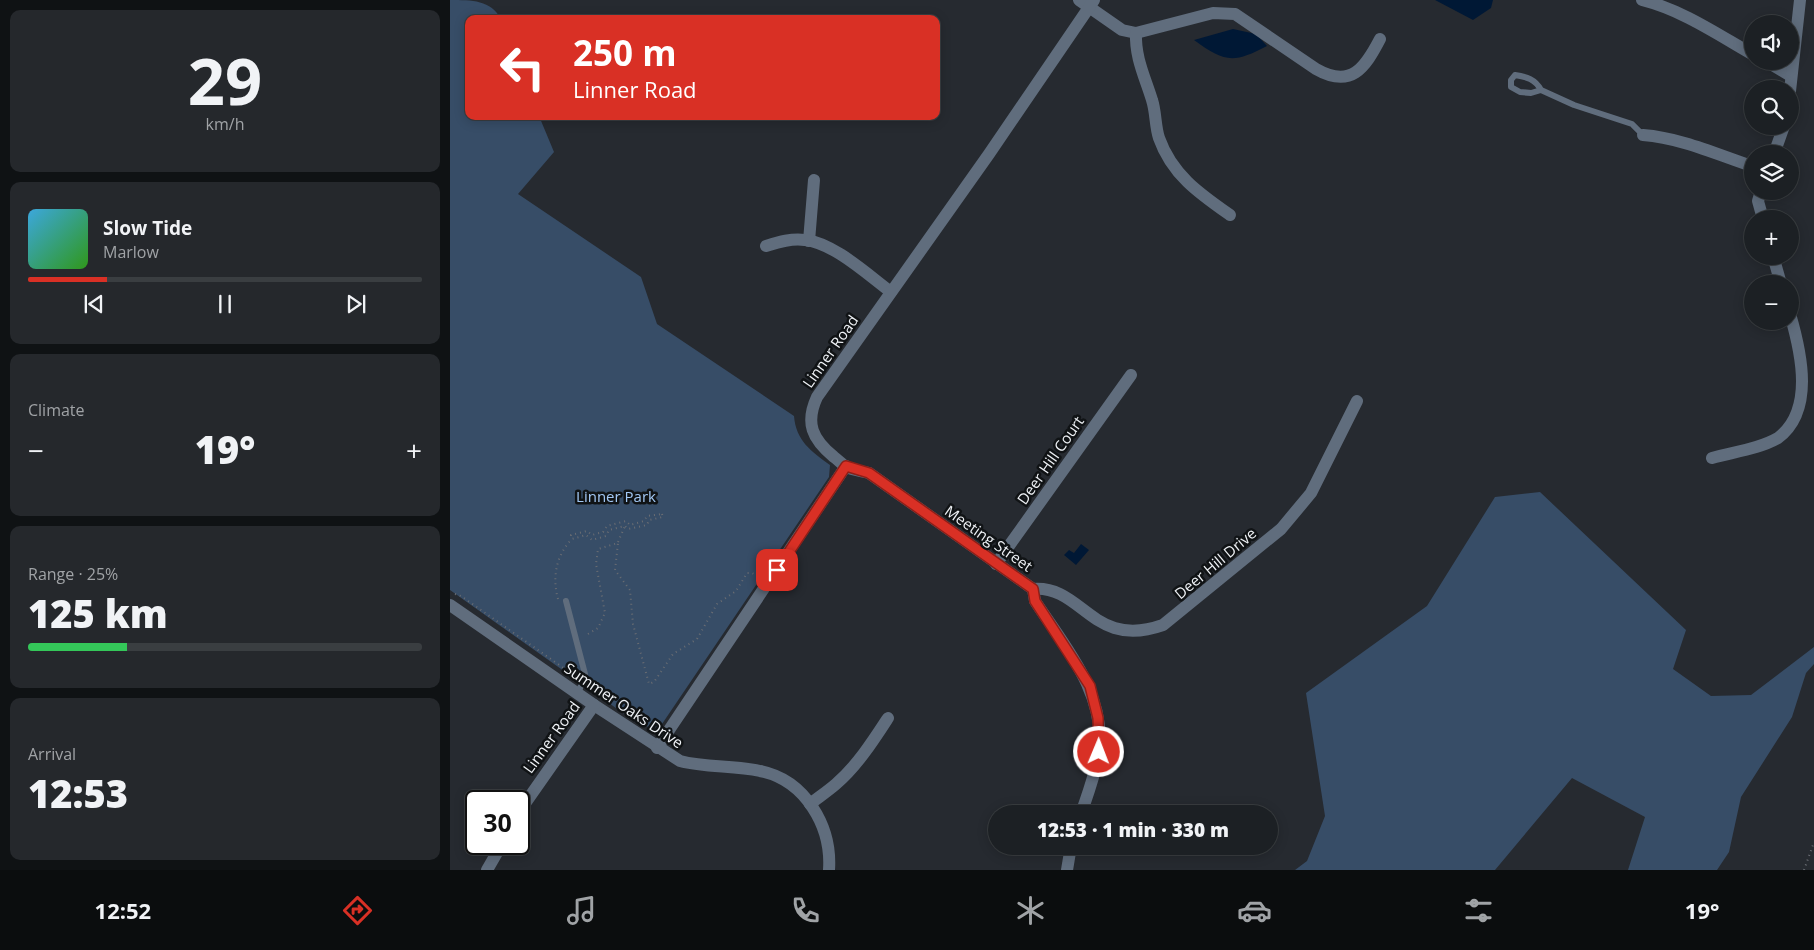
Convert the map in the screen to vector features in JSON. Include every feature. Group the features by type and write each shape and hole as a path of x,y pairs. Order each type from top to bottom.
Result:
{"street":[{"path":"1642,0 1658,4 1684,15 1744,49"},
{"path":"1791,80 1800,0"},
{"path":"1088,2 1122,30 1136,33 1213,13 1235,14 1326,75 1351,75 1362,69 1380,39"},
{"name":"Linner Road","path":"846,466 819,443 811,428 811,410 817,396 892,292 1088,2"},
{"path":"1136,33 1138,60 1153,101 1158,136 1167,157 1189,185 1230,215"},
{"path":"1782,70 1792,76"},
{"path":"1643,135 1664,137 1683,142 1744,163"},
{"path":"809,241 814,180"},
{"path":"766,246 787,240 809,241 822,244 892,292"},
{"path":"1712,458 1777,439 1790,430 1800,418 1807,404 1809,388 1807,372 1795,330"},
{"name":"Deer Hill Court","path":"996,564 1130,375"},
{"name":"Deer Hill Drive","path":"1033,589 1045,588 1068,600 1098,621 1113,628 1138,631 1163,625 1281,529 1297,511 1311,493 1357,401"},
{"path":"657,748 846,466"},
{"name":"Meeting Street","path":"846,466 869,473 1033,589 1035,601 1090,686 1097,708 1100,729 1099,752 1084,805"},
{"name":"Summer Oaks Drive","path":"450,605 657,748 680,761 695,765 760,771 785,780 802,793 822,823 827,844 829,870"},
{"name":"Linner Road","path":"530,796 594,705"},
{"path":"810,804 836,785 849,771 872,743 888,718"},
{"path":"487,870 496,855"},
{"path":"1067,870 1070,855"}],"lane":[{"path":"1541,90 1574,105 1632,124 1643,135"},
{"path":"562,603 585,674 578,694"}],"path":[{"path":"562,603 555,589 556,568 564,548 572,539 586,535 592,540 606,536 609,530 625,526 628,529 647,525 649,520 663,517 662,514 647,516 644,521 630,525 626,521 607,526 603,532 592,535 587,531 570,535 572,539"},
{"path":"625,526 618,543 615,570 630,590 633,624 649,684 654,682 673,654 697,639 717,604 736,591 748,573 752,572 768,582"},
{"path":"588,634 598,628 605,613 596,564 598,549 618,543"},
{"path":"450,592 461,596 575,676 577,672"},
{"path":"1804,870 1814,842"}],"green space":[{"name":"Linner Park","path":"450,0 466,0 480,2 492,8 498,15 465,15 465,120 541,120 554,152 518,194 641,277 657,324 794,416 795,425 801,439 811,450 830,465 829,477 662,724 652,728 637,723 450,590"},
{"path":"1540,492 1686,630 1673,669 1711,696 1751,695 1814,647 1814,664 1806,673 1792,717 1741,797 1729,852 1717,870 1628,870 1645,817 1572,778 1495,870 1295,870 1307,861 1325,816 1306,693 1427,606 1495,497"}],"shaded area":[{"path":"1435,0 1493,0 1491,8 1473,20"},
{"path":"1233,29 1256,34 1267,46 1245,56 1229,58 1213,53 1194,40"},
{"path":"1081,544 1089,550 1076,565 1064,555 1069,550 1074,553"}],"route":[{"path":"777,570 846,466 869,473 1033,589 1035,601 1090,686 1097,708 1100,729 1099,752"}]}
